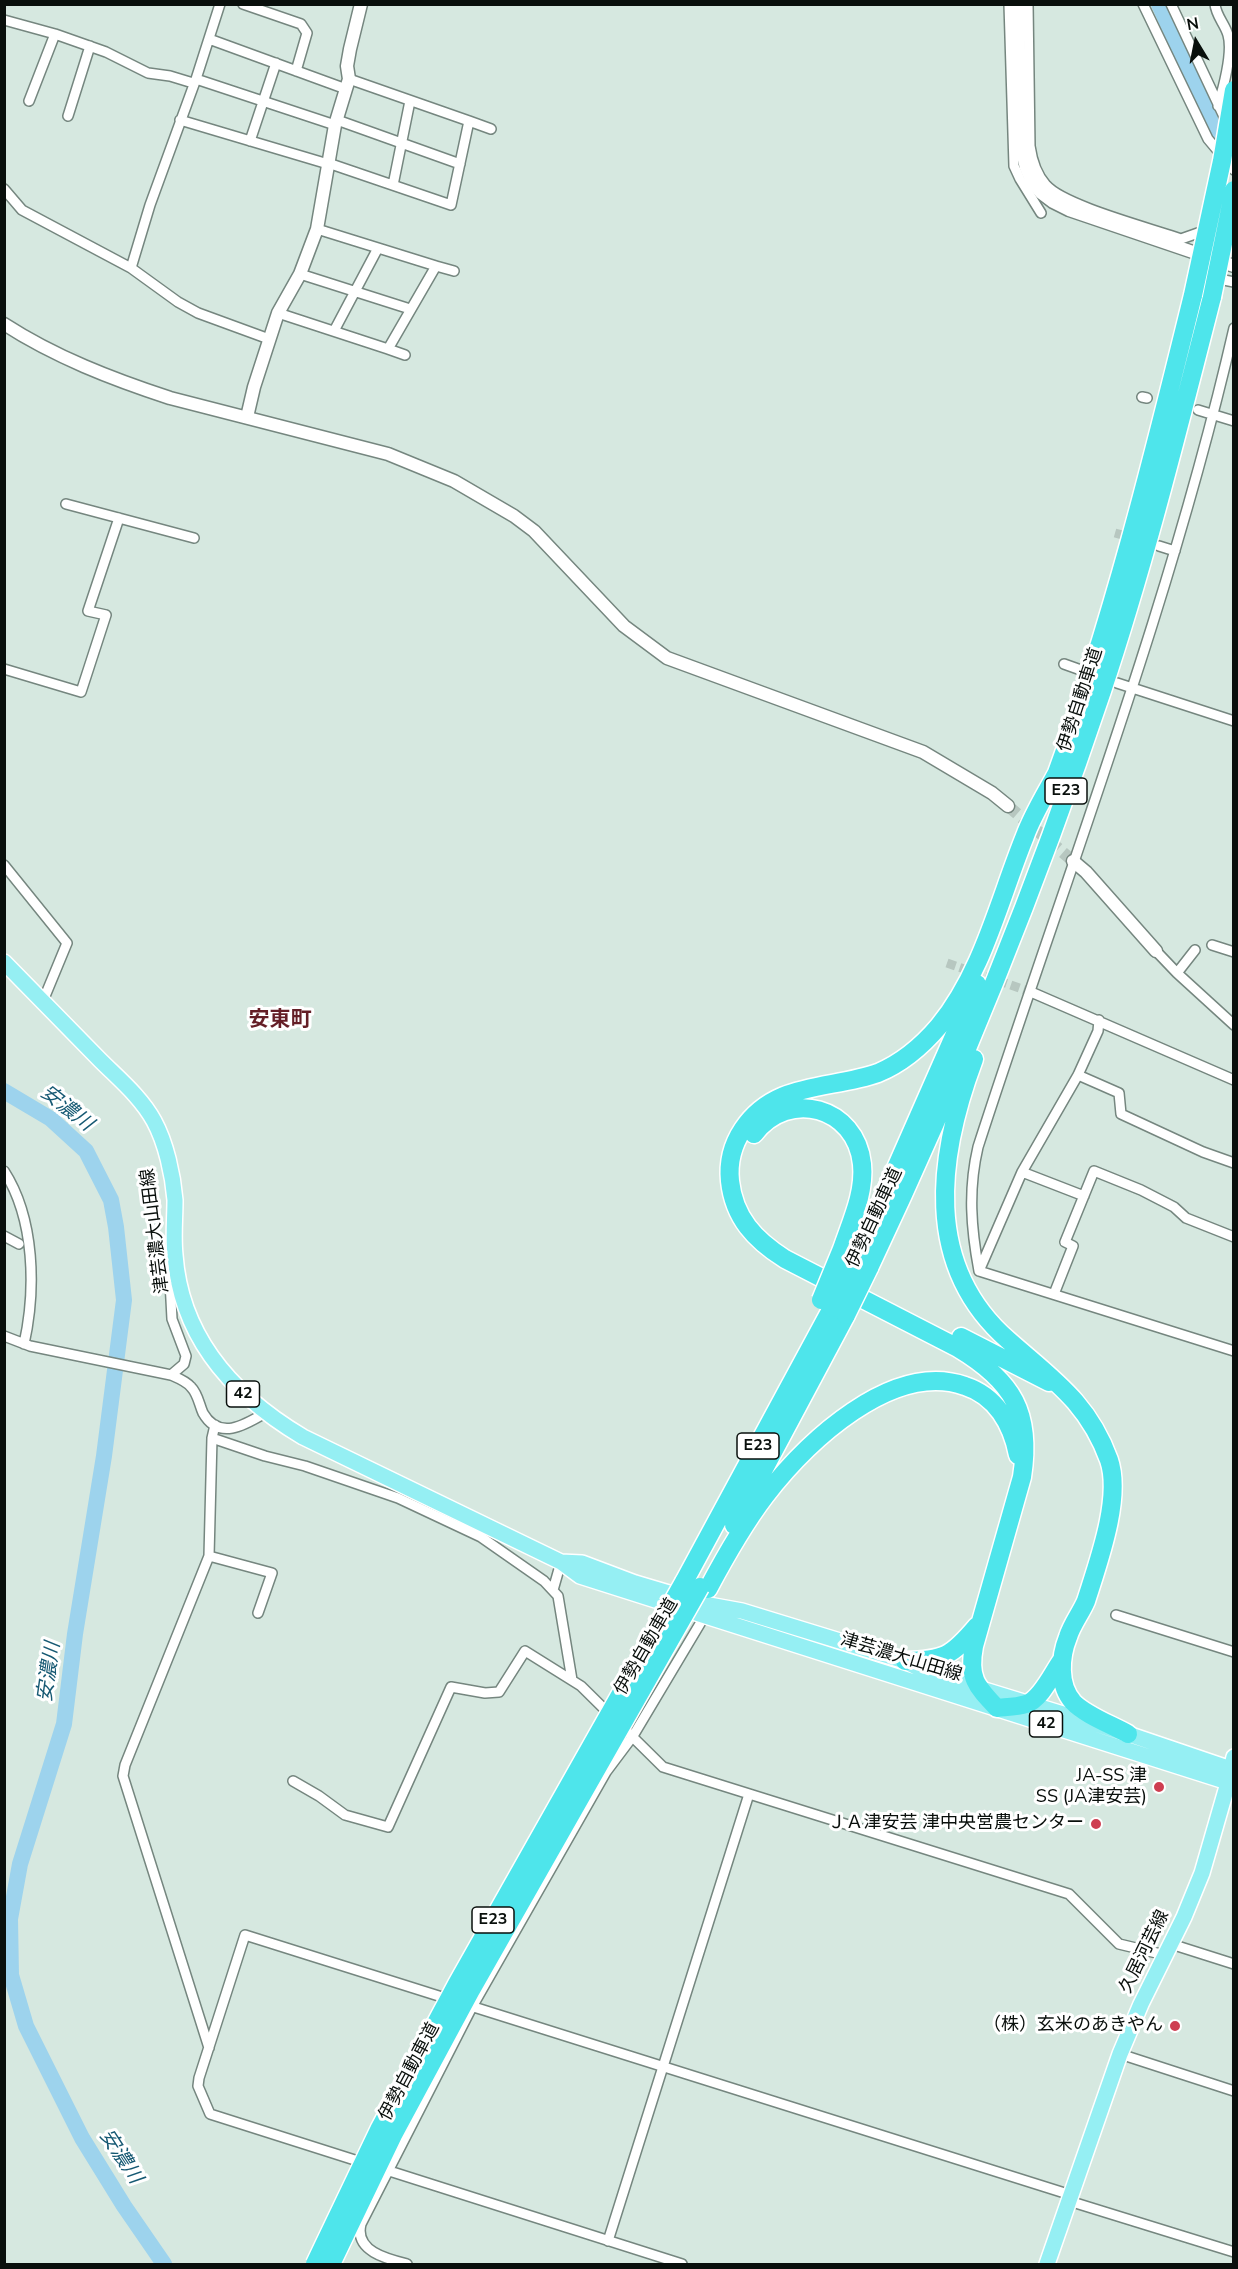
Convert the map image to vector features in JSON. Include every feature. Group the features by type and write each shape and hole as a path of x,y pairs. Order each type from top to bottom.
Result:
{"highway":[{"name":"伊勢自動車道","path":"331,2265 393,2135 454,2021 697,1586 856,1259 964,1017 1058,771 1117,583 1154,452 1193,295 1218,183 1227,93"},
{"name":"伊勢自動車道","path":"856,1259 902,1197 986,1002 1030,892 1098,701 1131,598 1169,465 1212,297 1233,190"},
{"path":"1058,771 1026,833 980,957 955,1004 933,1033 914,1052 878,1072 798,1090 767,1103 742,1131 730,1164 732,1197 740,1217 748,1229 770,1250 958,1348 992,1371 1011,1394 1021,1414 1026,1443 1022,1477 980,1623 971,1661 972,1675 978,1688 997,1708 1028,1704 1040,1694 1062,1660"},
{"path":"1030,892 1019,938 958,1108 945,1171 944,1206 953,1252 974,1298 988,1320 1081,1407 1099,1434 1110,1462 1114,1490 1113,1503 1085,1603 1068,1637 1062,1660 1065,1687 1074,1703 1128,1734"},
{"path":"833,1308 856,1259 861,1186 860,1153 852,1133 832,1116 816,1109 795,1108 776,1114 762,1124 746,1148 741,1168 746,1204 762,1228 784,1246 825,1269 998,1355 1030,1374 1063,1388"},
{"name":"伊勢自動車道","path":"315,2265 380,2128 457,1984 697,1586 756,1450 833,1308"},
{"path":"697,1586 732,1545 766,1495 819,1438 857,1409 904,1385 922,1381 945,1381 969,1387 984,1396 1000,1410 1008,1423 1022,1477"},
{"path":"904,1661 933,1660 946,1656 980,1623"}],"main road":[{"name":"津芸濃大山田線","path":"4,962 134,1094 154,1121 166,1155 172,1183 175,1254 182,1296 199,1337 228,1378 265,1413 303,1437 402,1492 561,1562 580,1576 997,1708 1232,1772"},
{"name":"津芸濃大山田線","path":"561,1562 582,1563 634,1583 708,1605 742,1611 904,1661 926,1672 1128,1734 1232,1772"},
{"name":"久居河芸線","path":"1047,2265 1120,2054 1202,1873 1232,1772"}],"street":[{"path":"131,268 150,205 220,4"},
{"path":"243,4 301,24 306,33 296,71"},
{"path":"247,417 254,387 278,313 300,274 317,229 336,123 347,84 350,49 361,4"},
{"path":"1010,4 1014,166 1041,213"},
{"path":"1018,4 1021,147 1026,168 1041,193 1069,210 1233,266"},
{"path":"1028,4 1030,146 1032,161 1047,186 1060,196 1076,203 1181,239 1198,233 1233,241"},
{"path":"1143,4 1208,139 1233,170"},
{"path":"1171,4 1218,106 1233,132"},
{"path":"1215,4 1217,15 1227,32 1230,43 1227,93 1218,106"},
{"path":"4,20 90,46 148,74 194,81 402,143 460,164"},
{"path":"28,101 55,34"},
{"path":"209,39 296,71 410,101 491,129"},
{"path":"68,116 90,46"},
{"path":"250,141 276,63"},
{"path":"1227,93 1233,98"},
{"path":"393,185 410,101"},
{"path":"180,120 328,164 451,205 469,121"},
{"path":"4,189 22,210 131,268 178,302 198,313 269,339"},
{"path":"317,229 454,272"},
{"path":"334,331 378,248"},
{"path":"388,349 436,266"},
{"path":"1188,272 1233,282"},
{"path":"300,274 410,309"},
{"path":"278,313 405,355"},
{"path":"4,324 65,357 108,376 170,398 388,454 454,481 505,510 534,531 624,626 667,658 915,748 966,777 1008,806"},
{"path":"979,1271 971,1220 970,1191 974,1166 995,1091 1031,992 1132,689 1175,551 1214,414 1233,328"},
{"path":"1198,410 1233,421"},
{"path":"66,504 194,538"},
{"path":"4,669 81,692 106,615 88,611 103,571 118,518"},
{"path":"1159,546 1175,551"},
{"path":"1064,664 1078,669"},
{"path":"1117,683 1233,721"},
{"path":"1073,861 1086,872 1177,974 1233,1025"},
{"path":"4,866 67,943 43,1001"},
{"path":"1212,945 1233,952"},
{"path":"1177,974 1195,950"},
{"path":"1031,992 1233,1080"},
{"path":"979,1271 1023,1172 1078,1075 1098,1031 1099,1020"},
{"path":"1078,1075 1119,1093 1121,1114 1203,1152 1233,1163"},
{"path":"4,1171 23,1218 32,1268 27,1345"},
{"path":"1054,1294 1073,1246 1065,1242 1094,1171 1141,1190 1174,1207 1186,1218 1233,1237"},
{"path":"1023,1172 1084,1196"},
{"path":"4,1236 19,1244"},
{"path":"171,1375 184,1364 186,1356 171,1310 171,1271 175,1254"},
{"path":"979,1271 1233,1351"},
{"path":"4,1336 27,1345 171,1375 191,1387 204,1414 213,1423 232,1429 241,1427 265,1413"},
{"path":"209,2048 123,1776 125,1765 156,1685 209,1556 213,1423"},
{"path":"212,1438 265,1456 402,1492 481,1537 544,1581 558,1596 572,1680"},
{"path":"209,1556 272,1573 258,1613"},
{"path":"553,1590 561,1562"},
{"path":"1116,1615 1233,1652"},
{"path":"407,2265 371,2252 361,2241 359,2230 361,2224 472,2007 606,1772 633,1736 704,1617"},
{"path":"293,1781 320,1796 345,1815 388,1827 451,1687 485,1693 499,1692 525,1651 572,1680 599,1701 663,1767 1069,1894 1119,1944 1168,1950 1233,1964"},
{"path":"608,2241 748,1794"},
{"path":"682,2265 210,2114 198,2086 245,1935 663,2067 1233,2252"},
{"path":"1120,2054 1233,2091"}],"waterway":[{"path":"1159,4 1213,126 1234,148"},
{"name":"安濃川","path":"4,1091 51,1119 86,1151 111,1200 124,1300 104,1456 75,1634 64,1724 20,1864 10,1919 11,1975 26,2026 82,2138 124,2206 164,2264"}],"tunnel":[{"path":"1115,533 1133,538"},
{"path":"1008,806 1073,861"},
{"path":"947,963 1031,992"}],"place":[{"name":"JA-SS 津 SS (JA津安芸)","path":"1159,1787"},
{"name":"ＪＡ津安芸 津中央営農センター","path":"1096,1824"},
{"name":"（株）玄米のあきやん","path":"1175,2026"}],"district":[{"name":"安東町","path":"280,1021"}]}
